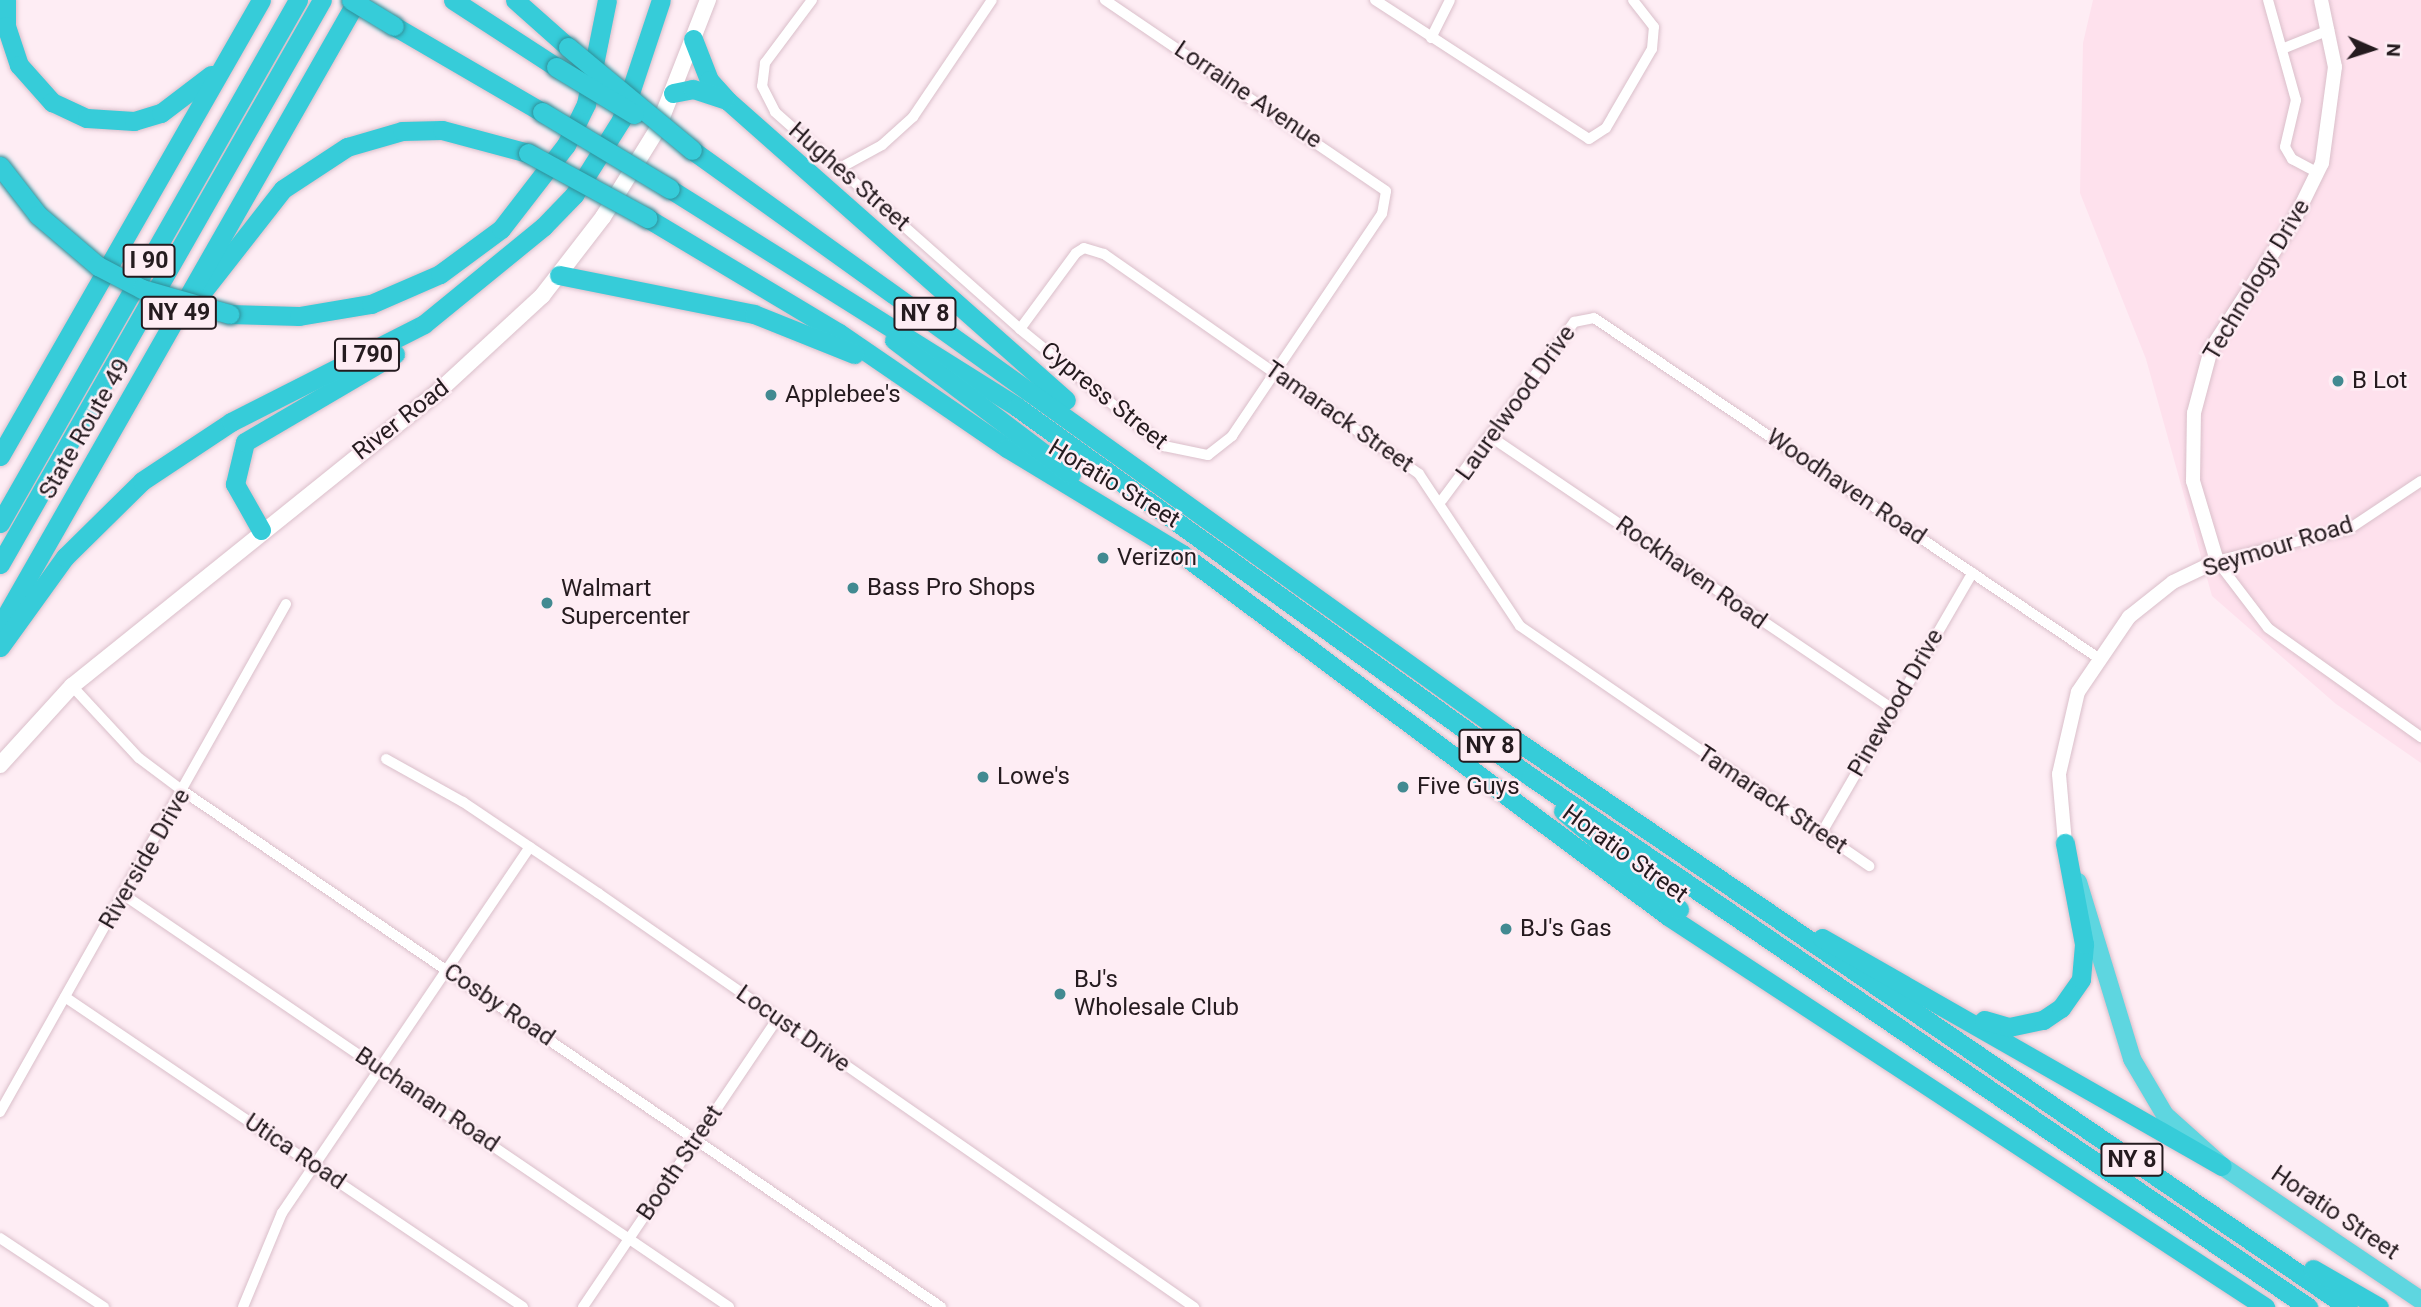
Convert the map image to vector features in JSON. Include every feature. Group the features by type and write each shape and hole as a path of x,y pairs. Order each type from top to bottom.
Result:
{"highway":[{"path":"6,0 6,26 19,65 52,102 87,118 134,121 161,113 225,63"},
{"path":"0,456 261,0"},
{"name":"I 90","path":"0,523 298,0"},
{"name":"I 90","path":"0,564 322,0"},
{"name":"NY 8","path":"351,0 542,112 834,290 1127,484 1531,777 2308,1307"},
{"name":"State Route 49","path":"0,626 358,0"},
{"name":"NY 8","path":"453,0 556,67 692,149 1733,889 2348,1307"},
{"path":"515,0 692,149"},
{"path":"0,166 38,215 98,266 153,293 229,314 299,316 371,304 440,274 501,229 566,145 586,104 607,0"},
{"name":"I 790","path":"0,648 65,557 142,481 231,422 424,324 491,276 574,195 621,120 661,0"},
{"path":"694,39 709,80 728,101 1156,480"},
{"path":"673,93 693,89 728,101"},
{"path":"164,340 259,216 322,159 402,131 475,135 528,153 647,218 903,377"},
{"path":"261,530 235,484 246,442 483,296 574,195"},
{"path":"559,275 754,314 903,377"},
{"path":"834,290 1137,527"},
{"name":"Horatio Street","path":"903,377 970,424 1137,527 1347,675 1581,854 1769,983 2265,1307"},
{"path":"1531,777 1549,799 1769,983"},
{"path":"1960,1012 2009,1027 2029,1025 2074,994 2084,944 2065,843"},
{"name":"Horatio Street","path":"2065,843 2144,1086 2165,1115 2222,1166 2421,1300"},
{"path":"1733,889 1960,1012 2222,1166"},
{"path":"2242,1234 2379,1307"}],"main road":[{"name":"River Road","path":"0,765 72,685 497,341 559,275 635,169 673,93 708,0"}],"street":[{"name":"Hughes Street","path":"812,0 765,63 762,86 775,112 1020,329"},
{"path":"838,169 882,145 913,117 992,0"},
{"name":"Lorraine Avenue","path":"1105,0 1381,183 1387,195"},
{"path":"1375,0 1589,139 1606,128 1643,65 1654,27 1633,0"},
{"path":"1431,38 1450,0"},
{"path":"2268,0 2294,87 2295,116 2286,147 2292,159 2318,173"},
{"name":"Technology Drive","path":"2217,561 2193,481 2194,413 2211,349 2318,173 2335,97 2329,30 2321,0"},
{"path":"2282,49 2329,30"},
{"name":"Cypress Street","path":"1020,329 1164,446 1194,457 1219,449 1232,436 1382,214 1387,195"},
{"name":"Tamarack Street","path":"1020,329 1076,253 1094,249 1389,448 1442,500 1478,569 1520,626 1869,866"},
{"name":"Laurelwood Drive","path":"1442,500 1574,322 1594,318"},
{"name":"Woodhaven Road","path":"1594,318 2097,657"},
{"name":"Rockhaven Road","path":"1491,437 1892,708"},
{"name":"Seymour Road","path":"2065,843 2063,740 2097,657 2150,598 2217,561 2349,529 2421,481"},
{"path":"2217,561 2268,628 2421,737"},
{"name":"Pinewood Drive","path":"1821,834 1972,573"},
{"name":"Riverside Drive","path":"0,1112 286,604"},
{"name":"Cosby Road","path":"72,685 139,758 183,791 941,1307"},
{"name":"Locust Drive","path":"386,759 530,847 1194,1307"},
{"path":"243,1307 282,1213 530,847"},
{"name":"Buchanan Road","path":"124,895 729,1307"},
{"name":"Utica Road","path":"65,997 523,1307"},
{"name":"Booth Street","path":"583,1307 777,1019"},
{"path":"0,1238 104,1307"}],"shaded area":[{"path":"2093,0 2421,0 2421,763 2336,704 2212,596 2146,359 2080,193 2083,43"}],"place":[{"name":"B Lot","path":"2338,381"},
{"name":"Applebee's","path":"771,395"},
{"name":"Verizon","path":"1103,558"},
{"name":"Bass Pro Shops","path":"853,588"},
{"name":"Walmart Supercenter","path":"547,603"},
{"name":"Lowe's","path":"983,777"},
{"name":"Five Guys","path":"1403,787"},
{"name":"BJ's Gas","path":"1506,929"},
{"name":"BJ's Wholesale Club","path":"1060,994"}]}
